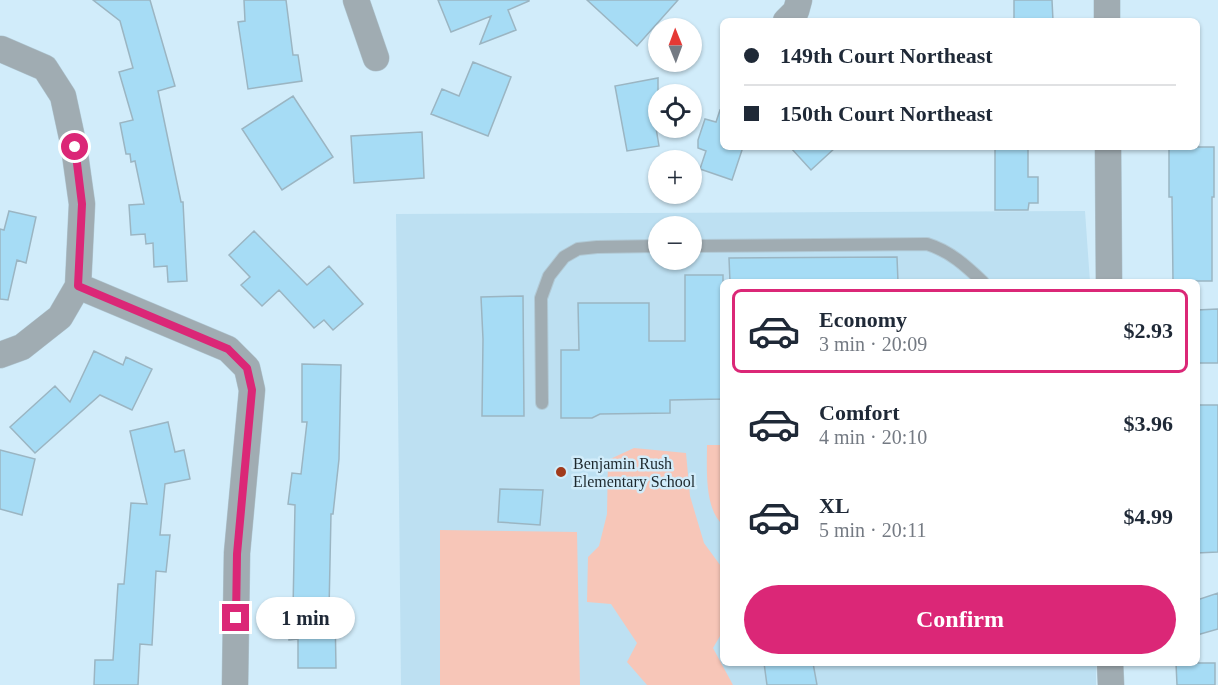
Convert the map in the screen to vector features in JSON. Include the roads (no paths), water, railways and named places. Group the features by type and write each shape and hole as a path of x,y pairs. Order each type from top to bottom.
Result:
{"street":[{"path":"356,0 376,58"},
{"path":"789,18 796,11 799,0"},
{"path":"1107,0 1107,18"},
{"path":"0,43 45,68 63,96 75,147 82,204 78,286 60,317 22,347 0,355"},
{"path":"1108,150 1109,279"},
{"path":"78,286 228,349 247,368 252,390 237,554 235,685"},
{"path":"1110,666 1111,685"}],"lane":[{"path":"702,246 927,244 951,255 980,279"},
{"path":"542,403 541,298 549,276 564,257 578,249 648,246"}],"place":[{"name":"Benjamin Rush Elementary School","path":"561,472"}]}
